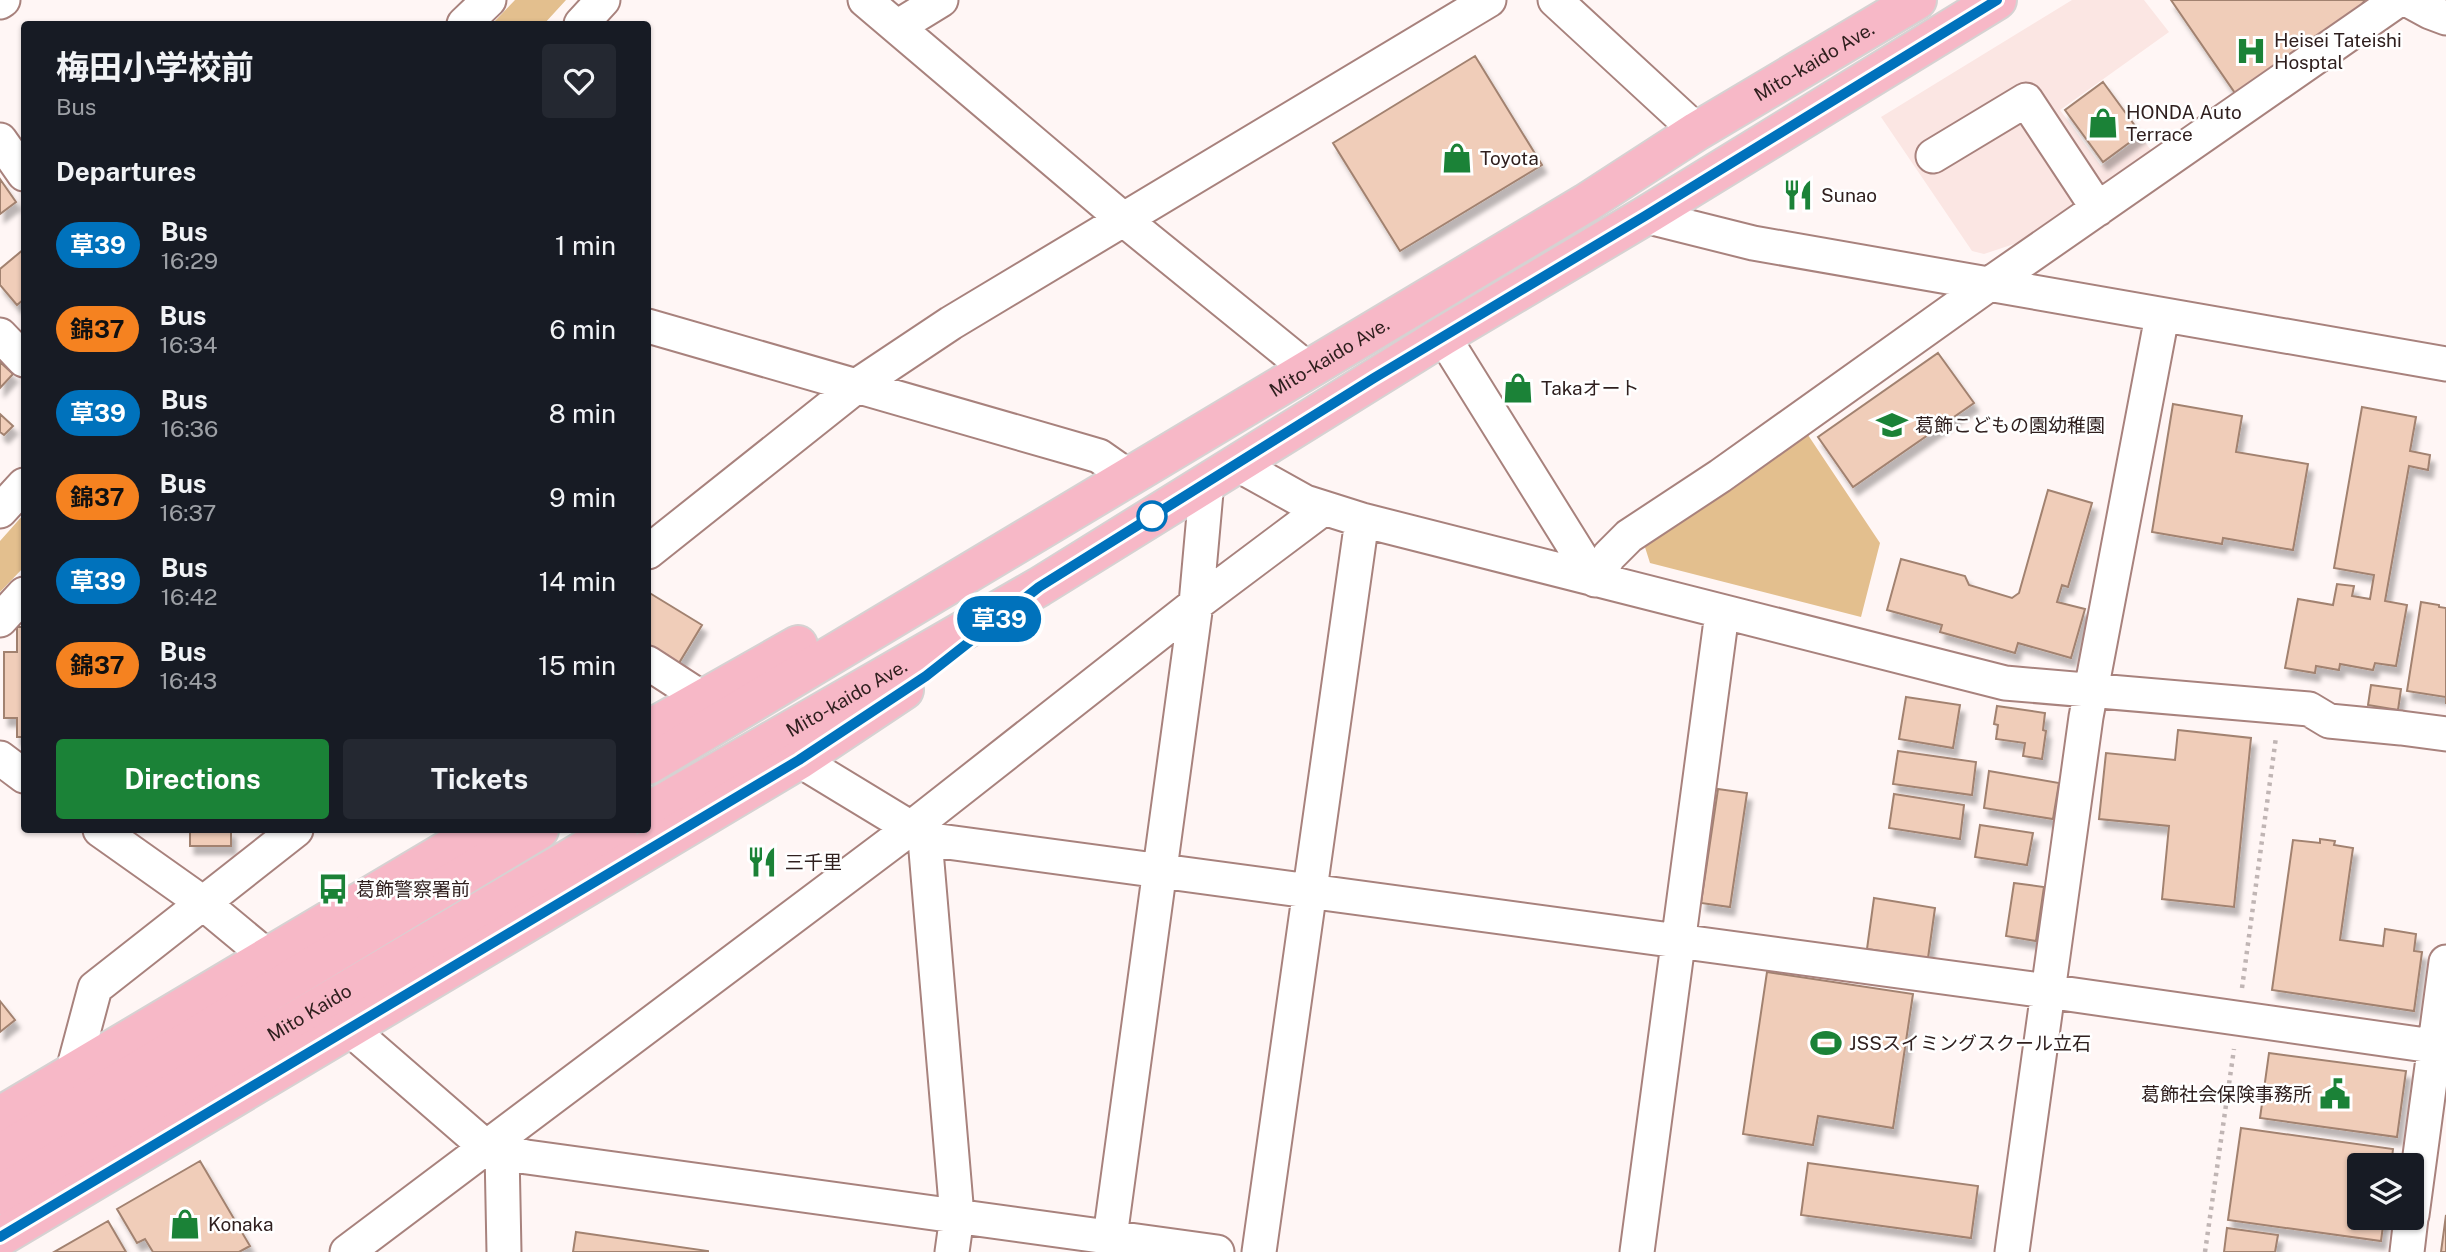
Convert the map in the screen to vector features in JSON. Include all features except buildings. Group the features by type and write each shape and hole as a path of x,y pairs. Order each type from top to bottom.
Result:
{"highway":[{"name":"Mito-kaido Ave.","path":"651,763 1586,203 1697,131 1917,0"},
{"path":"651,811 786,749 926,676 1039,587 1221,472 1997,0"},
{"path":"1688,189 1697,131"},
{"path":"1645,216 1661,155"},
{"path":"1586,203 1645,216"},
{"path":"651,728 880,601 1008,547"},
{"path":"0,1237 351,1030 786,749"},
{"path":"0,1116 476,833"},
{"name":"Mito Kaido","path":"0,1154 534,833"},
{"name":"Mito Kaido","path":"0,1195 613,833"}],"street":[{"path":"584,21 603,0"},
{"path":"864,0 1123,219 1308,370"},
{"path":"897,27 941,0"},
{"path":"651,550 858,385 951,323 1489,0"},
{"path":"1555,0 1697,131"},
{"path":"1595,580 1609,556 1629,536 1720,476 1988,285 2399,0"},
{"path":"2408,0 2446,18"},
{"path":"1933,156 2026,100 2098,209"},
{"path":"0,140 21,170"},
{"path":"1645,216 1753,243 2446,364"},
{"path":"2012,1252 2087,718 2162,316"},
{"path":"651,327 1099,457 1129,477"},
{"path":"0,335 21,357"},
{"path":"1443,336 1595,580"},
{"path":"1109,1244 1196,604 1221,472 1362,520 2005,683 2309,709 2329,722 2401,727 2446,734"},
{"path":"0,511 21,488"},
{"path":"346,1252 495,1149 918,834 1196,604 1324,508"},
{"path":"1259,1252 1362,520"},
{"path":"0,620 21,597"},
{"path":"1637,1252 1723,613"},
{"path":"651,665 702,698"},
{"path":"786,749 918,834 1159,871 2440,1047"},
{"path":"0,758 21,774"},
{"path":"104,833 204,903 268,957"},
{"path":"72,1074 96,988 292,833"},
{"path":"918,834 957,1216 951,1252"},
{"path":"2422,1153 2440,1047 2446,962"},
{"path":"351,1030 495,1149 527,1157 957,1216 1109,1244 1217,1252"},
{"path":"495,1149 504,1252"},
{"path":"2407,1252 2410,1230"}],"path":[{"path":"2206,1252 2277,729"}],"shaded area":[{"path":"515,0 566,0 547,21 495,21"},
{"path":"2072,0 2144,0 2169,32 2060,110 2101,166 2141,137 2154,154 2017,243 1984,254 1972,251 1881,117"},
{"path":"1808,435 1880,543 1861,617 1650,563 1644,544"},
{"path":"21,517 21,570 0,592 0,541"}],"bus line":[{"name":"草39","path":"0,1237 351,1030 799,760 926,676 1039,587 1235,463 1997,0"}],"place":[{"name":"Heisei Tateishi Hosptal","path":"2251,51"},
{"name":"HONDA Auto Terrace","path":"2103,123"},
{"name":"Toyota","path":"1457,158"},
{"name":"Sunao","path":"1798,195"},
{"name":"Takaオート","path":"1518,388"},
{"name":"葛飾こどもの園幼稚園","path":"1892,425"},
{"name":"三千里","path":"762,862"},
{"name":"葛飾警察署前","path":"333,889"},
{"name":"JSSスイミングスクール立石","path":"1826,1043"},
{"name":"葛飾社会保険事務所","path":"2335,1094"},
{"name":"Konaka","path":"185,1224"}]}
